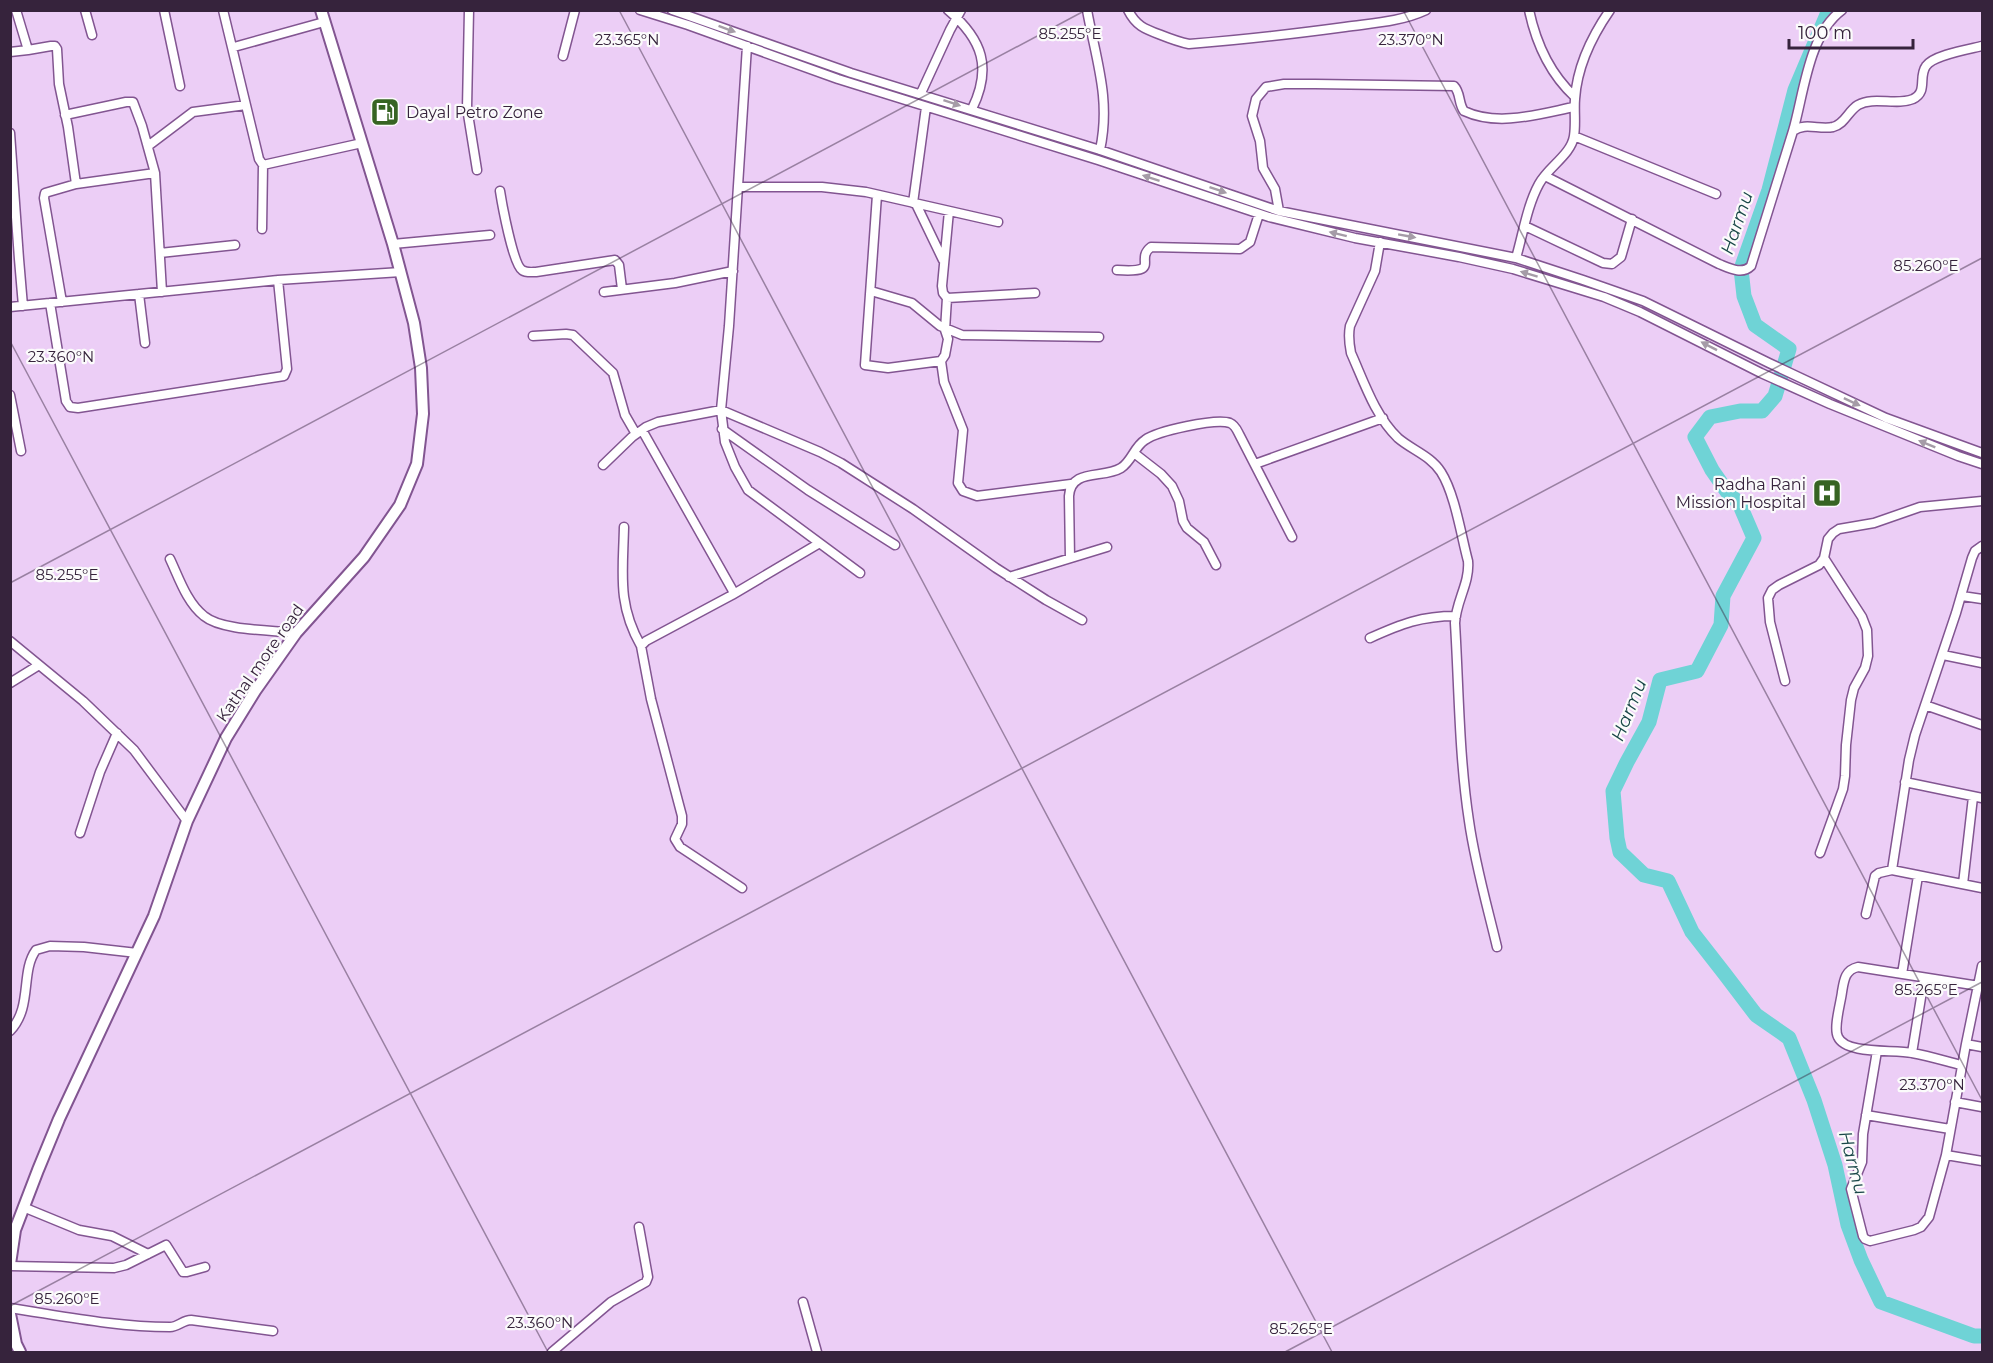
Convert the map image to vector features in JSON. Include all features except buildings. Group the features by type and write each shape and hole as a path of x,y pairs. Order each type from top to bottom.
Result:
{"main road":[{"name":"Kathal more road","path":"10,1265 13,1231 22,1207 59,1119 154,916 187,821 226,738 255,691 296,633 364,557 376,540 400,505 417,464 423,414 421,368 414,323 393,244 321,10"},
{"path":"10,1314 20,1353"}],"street":[{"path":"16,10 28,50"},
{"path":"85,10 92,35"},
{"path":"164,10 180,86"},
{"path":"224,10 259,159 263,165 262,229"},
{"path":"469,10 467,108 477,170"},
{"path":"563,56 575,10"},
{"path":"640,10 838,80 1098,160 1281,221 1513,269 1604,297 1640,312 1761,373 1830,404 1914,439 1983,464"},
{"path":"672,10 693,14 852,73 1100,150 1280,211 1516,258 1643,301 1886,418 1983,453"},
{"path":"948,10 959,14 972,35 981,59 982,84 972,109"},
{"path":"1087,10 1104,92 1104,131 1100,150"},
{"path":"1128,10 1141,28 1189,44 1310,32 1397,20 1426,10"},
{"path":"1528,10 1552,71 1574,102"},
{"path":"1516,258 1533,198 1545,176 1570,146 1574,136 1574,102 1578,78 1593,38 1610,10"},
{"path":"1545,176 1719,264 1739,271 1751,266 1793,131 1809,65 1828,23 1842,10"},
{"path":"921,93 959,14"},
{"path":"234,47 324,22"},
{"path":"10,52 51,46 57,49 59,84 76,184"},
{"path":"747,46 739,187 721,410 722,429 727,450 748,490 860,573"},
{"path":"1793,131 1804,126 1833,127 1865,102 1915,98 1923,88 1924,71 1930,62 1983,46"},
{"path":"1280,211 1275,189 1263,168 1260,141 1252,116 1256,99 1266,87 1284,84 1454,86 1457,88 1464,111 1499,118 1528,116 1574,102"},
{"path":"65,115 133,102 155,173 162,292"},
{"path":"147,146 193,112 246,105"},
{"path":"926,107 915,203 944,262"},
{"path":"10,133 18,259 24,306"},
{"path":"1574,136 1716,194"},
{"path":"263,165 362,143"},
{"path":"62,302 45,193 76,184 155,173"},
{"path":"739,187 822,187 877,195 998,222"},
{"path":"500,191 509,232 521,270 536,272 615,260 620,265 622,290"},
{"path":"877,195 865,365 888,369 941,361"},
{"path":"949,211 942,286 947,298 945,330 948,339 945,355 941,361 944,382 963,430 958,483 963,491 977,496 1071,484 1078,478 1121,468 1128,463 1139,444 1168,430 1224,422 1235,427 1292,537"},
{"path":"1117,270 1135,271 1143,268 1146,265 1146,253 1151,247 1240,249 1250,242 1259,213"},
{"path":"1525,226 1612,264 1621,257 1632,219"},
{"path":"393,244 490,236"},
{"path":"1380,242 1375,272 1348,335 1351,353 1389,428 1400,440 1430,460 1447,481 1468,561 1469,572 1456,616 1462,751 1469,822 1497,947"},
{"path":"160,253 235,245"},
{"path":"10,265 18,259"},
{"path":"604,292 675,283 733,271"},
{"path":"10,307 278,280 401,272"},
{"path":"50,303 66,401 70,407 78,408 284,376 287,369 278,280"},
{"path":"871,291 912,303 945,330 971,335 1099,337"},
{"path":"947,298 1035,293"},
{"path":"139,294 145,343"},
{"path":"533,336 573,335 614,375 621,405 732,588 732,595"},
{"path":"10,395 21,451"},
{"path":"603,465 639,432 658,422 721,410 841,463 913,509 1009,577 1082,620"},
{"path":"1255,464 1383,418"},
{"path":"722,429 808,490 895,545"},
{"path":"1134,453 1161,474 1172,486 1179,501 1183,521 1193,534 1204,542 1216,565"},
{"path":"1070,558 1069,496 1071,484"},
{"path":"1785,681 1770,622 1768,598 1772,590 1779,585 1812,569 1824,558 1828,539 1833,532 1874,523 1920,507 1983,501"},
{"path":"624,526 622,595 629,622 641,646 658,729 682,816 682,824 675,836 675,841 680,847 742,888"},
{"path":"641,646 646,640 732,595 818,544"},
{"path":"1892,870 1913,743 1962,596 1972,558 1975,551 1983,546"},
{"path":"1009,577 1107,547"},
{"path":"1820,853 1843,789 1852,694 1856,681 1865,668 1868,656 1867,630 1862,617 1824,558"},
{"path":"170,559 187,597 204,616 221,625 296,633"},
{"path":"1962,596 1983,599"},
{"path":"1370,638 1425,617 1456,616"},
{"path":"10,641 83,701 134,750 187,821"},
{"path":"1943,655 1983,663"},
{"path":"10,683 39,665"},
{"path":"1925,705 1983,725"},
{"path":"80,833 100,772 117,733"},
{"path":"1905,782 1978,798 1963,884"},
{"path":"1866,914 1875,876 1892,870 1983,888"},
{"path":"1902,974 1918,876"},
{"path":"10,1031 20,1017 31,960 36,950 50,946 84,947 137,953"},
{"path":"1877,1051 1863,1134 1862,1162 1851,1189 1863,1236 1868,1240 1914,1230 1926,1222 1931,1211 1946,1155 1965,1044 1983,966"},
{"path":"1961,1065 1912,1053 1877,1051 1848,1046 1841,1042 1836,1030 1845,977 1858,967 1978,986"},
{"path":"1912,1053 1924,979"},
{"path":"1965,1044 1983,1047"},
{"path":"1955,1102 1983,1107"},
{"path":"1866,1115 1950,1129"},
{"path":"1946,1155 1983,1161"},
{"path":"22,1207 79,1230 112,1236 148,1254"},
{"path":"552,1353 601,1310 646,1282 648,1276 639,1227"},
{"path":"10,1265 114,1268 126,1265 166,1245 183,1272 205,1267"},
{"path":"803,1302 818,1353"},
{"path":"10,1308 101,1322 173,1327 185,1320 191,1320 273,1331"}],"waterway":[{"name":"Harmu","path":"1829,10 1795,90 1769,190 1741,269 1744,296 1755,325 1789,349 1775,396 1762,411 1740,411 1710,417 1695,437 1712,470 1728,493 1739,503 1754,538 1723,596 1721,625 1697,671 1660,680 1649,722 1613,791 1617,838 1620,852 1644,875 1668,881 1692,932 1756,1015 1789,1038 1814,1100 1835,1165 1848,1225 1861,1260 1881,1302 1974,1336 1982,1336"}],"place":[{"name":"Dayal Petro Zone","path":"385,112"},
{"name":"Radha Rani Mission Hospital","path":"1827,493"}]}
